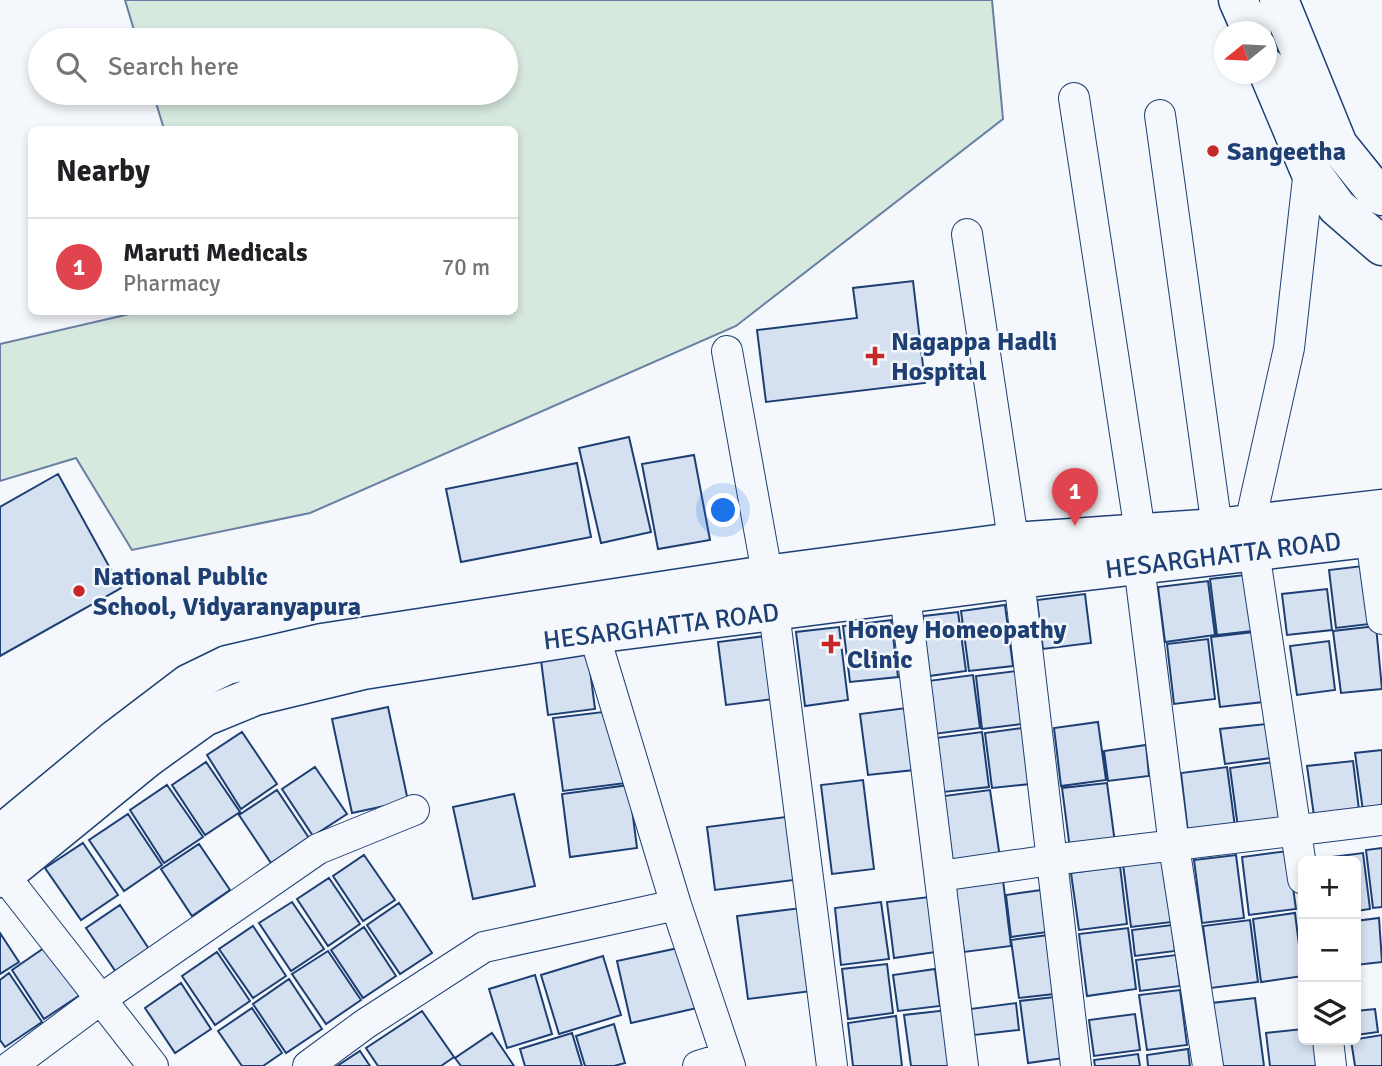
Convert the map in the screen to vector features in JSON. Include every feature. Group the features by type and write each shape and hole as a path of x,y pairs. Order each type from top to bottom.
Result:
{"main road":[{"path":"1238,0 1247,21"},
{"path":"1279,0 1338,145 1382,196"},
{"path":"1273,84 1309,169 1337,207 1382,246"},
{"name":"HESARGHATTA ROAD","path":"1,875 147,758 204,717 255,696 363,670 594,634 770,594 888,561 1016,561 1140,549 1240,534 1378,528"},
{"name":"HESARGHATTA ROAD","path":"0,835 117,738 188,684 227,665 322,643 770,594 905,596 1016,561"}],"street":[{"path":"1074,98 1140,549 1174,846 1208,1066"},
{"path":"1160,115 1300,856"},
{"path":"1240,534 1289,348 1309,169"},
{"path":"967,234 1016,561 1076,1066"},
{"path":"727,351 770,594 832,1066"},
{"path":"1378,528 1382,619"},
{"path":"888,561 905,596 963,1066"},
{"path":"594,634 676,905 728,1062 698,1066"},
{"path":"11,1066 101,999 318,849 414,810"},
{"path":"940,876 1382,820"},
{"path":"1,875 153,1066"},
{"path":"308,1066 365,1024 484,947 676,905"},
{"path":"1329,1045 1332,1066"}],"shaded area":[{"path":"125,0 992,0 1003,119 736,326 310,513 132,550 76,458 0,481 0,344 125,315 518,315 518,126 163,126 157,105 518,105 518,28 133,28"}],"building":[{"path":"913,281 925,383 766,402 757,330 857,318 853,288"},
{"path":"629,437 651,532 601,543 579,448"},
{"path":"694,455 710,540 658,549 642,464"},
{"path":"577,463 591,537 461,562 446,489"},
{"path":"58,474 121,588 0,656 0,507"},
{"path":"1371,565 1378,623 1336,628 1329,570"},
{"path":"1254,574 1261,630 1217,635 1210,579"},
{"path":"1208,581 1215,635 1165,642 1158,587"},
{"path":"1327,589 1332,630 1287,635 1282,594"},
{"path":"1085,594 1091,643 1043,649 1037,600"},
{"path":"1005,605 1013,666 969,671 961,611"},
{"path":"958,612 966,671 922,677 915,617"},
{"path":"891,620 898,677 850,682 843,626"},
{"path":"1376,626 1382,689 1341,693 1333,631"},
{"path":"839,627 848,700 805,706 796,632"},
{"path":"1254,632 1263,702 1220,707 1211,637"},
{"path":"765,636 773,699 726,705 718,642"},
{"path":"1208,639 1215,699 1174,704 1167,644"},
{"path":"1329,641 1335,690 1297,695 1290,646"},
{"path":"588,654 595,709 548,715 541,660"},
{"path":"1016,671 1022,724 982,729 976,676"},
{"path":"973,675 980,728 934,734 928,681"},
{"path":"388,707 408,801 352,813 332,719"},
{"path":"906,708 914,770 868,775 860,714"},
{"path":"603,712 626,783 563,791 553,718"},
{"path":"1098,722 1106,780 1061,786 1054,728"},
{"path":"1266,724 1271,758 1225,764 1220,729"},
{"path":"1022,728 1030,784 992,788 985,733"},
{"path":"242,732 277,784 241,809 207,755"},
{"path":"982,732 989,787 943,792 936,738"},
{"path":"1146,745 1149,776 1108,781 1104,751"},
{"path":"1382,750 1382,808 1363,811 1355,753"},
{"path":"1353,761 1359,810 1314,816 1307,766"},
{"path":"206,762 240,812 205,835 172,785"},
{"path":"1273,762 1281,823 1238,828 1230,768"},
{"path":"315,767 347,814 313,836 282,789"},
{"path":"1227,767 1235,827 1188,833 1181,773"},
{"path":"863,780 874,869 832,874 821,785"},
{"path":"1107,783 1115,843 1070,849 1062,788"},
{"path":"167,785 203,837 164,863 130,810"},
{"path":"629,785 637,848 570,857 562,794"},
{"path":"277,790 309,838 271,863 239,815"},
{"path":"990,790 1000,858 953,864 944,796"},
{"path":"514,794 535,886 473,899 453,807"},
{"path":"128,814 162,865 124,891 89,840"},
{"path":"794,816 802,879 715,890 707,827"},
{"path":"83,843 118,895 81,920 45,868"},
{"path":"199,844 230,890 192,916 161,869"},
{"path":"1382,848 1382,907 1373,908 1366,850"},
{"path":"1288,851 1296,909 1249,915 1242,857"},
{"path":"1363,853 1370,909 1361,910 1361,856 1340,856"},
{"path":"364,855 395,900 363,921 333,876"},
{"path":"1236,855 1244,918 1202,923 1194,860"},
{"path":"1163,859 1172,922 1131,927 1123,864"},
{"path":"1120,866 1127,924 1079,930 1071,873"},
{"path":"329,878 360,924 328,946 297,899"},
{"path":"1003,880 1011,946 964,952 955,886"},
{"path":"1049,889 1055,931 1011,937 1006,895"},
{"path":"929,897 936,952 894,958 887,902"},
{"path":"292,902 324,949 291,971 259,923"},
{"path":"881,902 889,959 841,965 835,908"},
{"path":"399,903 432,953 400,974 367,925"},
{"path":"120,905 149,949 116,972 86,928"},
{"path":"801,908 812,991 748,999 737,916"},
{"path":"1295,913 1298,977 1261,982 1253,919"},
{"path":"1379,918 1382,962 1361,964 1361,920"},
{"path":"1250,920 1258,982 1211,988 1203,926"},
{"path":"1172,925 1175,951 1135,956 1132,930"},
{"path":"253,926 286,976 253,998 219,949"},
{"path":"364,927 396,976 363,998 331,950"},
{"path":"1128,928 1136,989 1087,996 1079,934"},
{"path":"0,933 19,962 0,974"},
{"path":"1056,934 1063,993 1019,998 1011,940"},
{"path":"47,946 80,995 44,1019 12,970"},
{"path":"683,947 697,1008 631,1023 617,961"},
{"path":"328,951 361,1000 326,1024 292,974"},
{"path":"217,952 250,1001 215,1025 182,976"},
{"path":"1176,955 1180,986 1140,991 1136,960"},
{"path":"603,956 621,1015 559,1034 541,975"},
{"path":"887,964 893,1013 848,1019 842,969"},
{"path":"935,969 940,1006 898,1011 893,975"},
{"path":"9,973 42,1022 5,1047 0,1040 0,980"},
{"path":"535,975 552,1034 507,1048 489,989"},
{"path":"289,979 322,1029 286,1053 253,1004"},
{"path":"181,983 211,1029 175,1053 145,1008"},
{"path":"1180,990 1187,1045 1147,1050 1139,995"},
{"path":"1063,996 1071,1057 1028,1063 1020,1001"},
{"path":"1255,998 1264,1066 1220,1066 1212,1003"},
{"path":"1016,1003 1019,1030 974,1035 970,1009"},
{"path":"252,1008 282,1053 263,1066 242,1066 218,1031"},
{"path":"1375,1009 1378,1032 1361,1034 1361,1010"},
{"path":"948,1010 955,1066 911,1066 904,1015"},
{"path":"422,1011 454,1057 441,1066 378,1066 366,1048"},
{"path":"1135,1014 1140,1050 1094,1056 1089,1020"},
{"path":"896,1016 902,1066 853,1066 848,1023"},
{"path":"614,1024 625,1063 614,1066 585,1066 576,1036"},
{"path":"1298,1030 1298,1045 1321,1045 1323,1066 1270,1066 1266,1033"},
{"path":"492,1033 514,1066 461,1066 455,1058"},
{"path":"572,1033 582,1066 525,1066 520,1049"},
{"path":"1382,1035 1382,1066 1355,1066 1352,1045 1361,1045 1361,1038"},
{"path":"1188,1049 1190,1066 1148,1066 1147,1055"},
{"path":"360,1051 370,1066 337,1066"},
{"path":"1138,1054 1140,1066 1095,1066 1094,1060"}],"place":[{"name":"Sangeetha","path":"1213,151"},
{"name":"Nagappa Hadli Hospital","path":"875,356"},
{"name":"Maruti Medicals","path":"1075,526"},
{"name":"National Public School, Vidyaranyapura","path":"79,591"},
{"name":"Honey Homeopathy Clinic","path":"831,644"}]}
